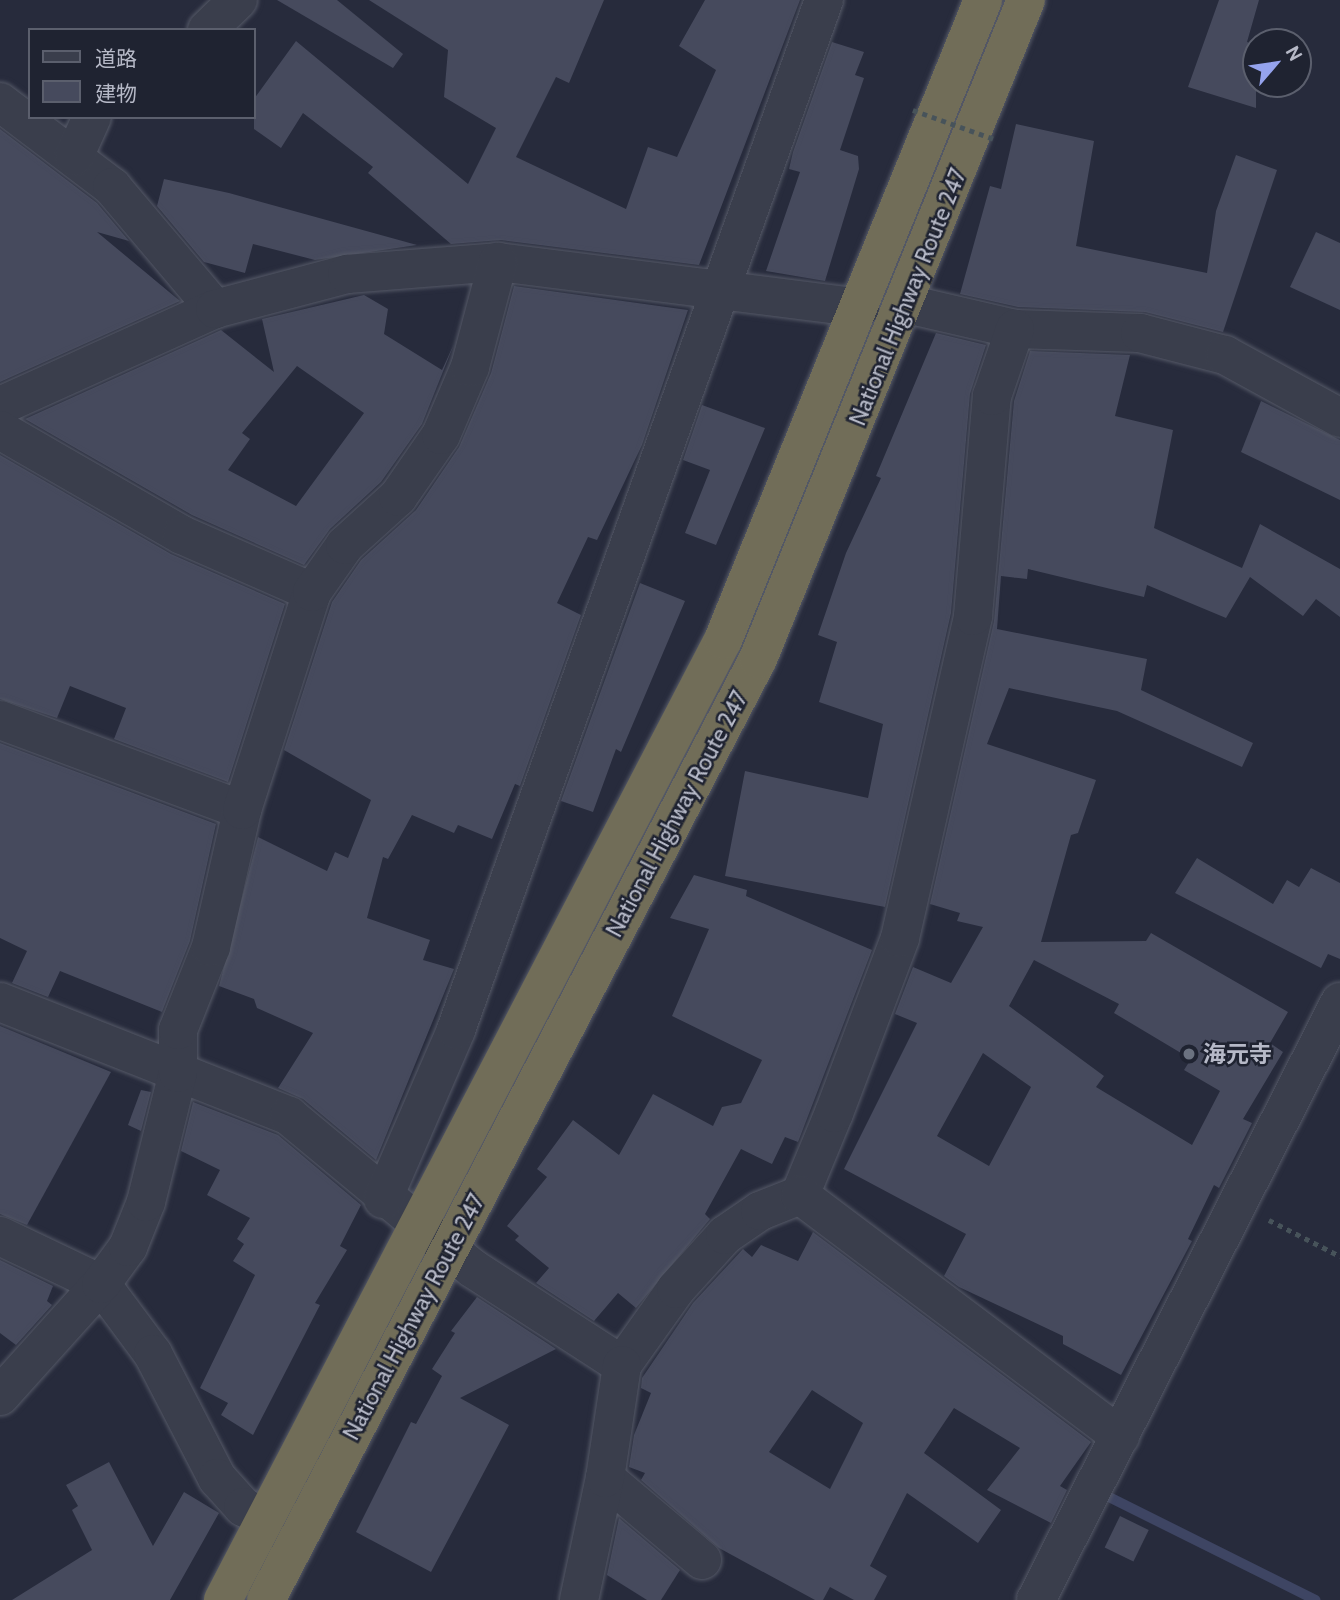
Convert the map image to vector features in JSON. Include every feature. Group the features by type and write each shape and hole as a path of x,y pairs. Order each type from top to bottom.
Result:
{"highway":[{"name":"National Highway Route 247","path":"266,1600 434,1238 723,640 983,0"},
{"name":"National Highway Route 247","path":"223,1600 266,1518 434,1238 758,659 907,304 1026,0"}],"street":[{"path":"209,28 238,0"},
{"path":"383,1199 456,1030 824,0"},
{"path":"0,102 112,187 215,309"},
{"path":"74,157 91,119"},
{"path":"0,1396 102,1284 128,1247 146,1202 178,1073 178,1030 211,947 242,810 312,592 345,545 398,497 440,435 470,367 498,262"},
{"path":"0,406 215,309 347,274 498,262 860,308"},
{"path":"907,304 1015,329 1140,333 1225,355 1340,418"},
{"path":"579,1600 606,1478 622,1365 676,1289 724,1235 760,1211 800,1195 900,938 973,616 992,396 1015,329"},
{"path":"0,430 182,535 312,592"},
{"path":"0,720 242,810"},
{"path":"0,1002 289,1116 383,1199 434,1238 622,1365"},
{"path":"1036,1600 1340,1002"},
{"path":"800,1195 1119,1436"},
{"path":"0,1236 102,1284 153,1354 217,1478 243,1507 266,1518"},
{"path":"606,1478 702,1560"}],"path":[{"path":"913,110 994,139"},
{"path":"1238,1203 1340,1256"}],"building":[{"path":"277,0 337,0 403,54 393,68"},
{"path":"369,0 604,0 569,83 556,77 516,157 626,209 648,147 677,157 716,70 679,46 705,0 800,0 699,265 501,240 451,244 368,173 373,167 303,113 281,148 254,129 256,96 296,41 468,184 496,128 444,97 448,50"},
{"path":"1219,0 1259,0 1251,28 1242,28 1242,98 1256,98 1256,108 1188,87"},
{"path":"832,42 864,52 855,75 864,78 840,150 858,156 859,169 825,281 766,271 800,172 789,169 793,152"},
{"path":"1016,124 1094,141 1076,246 1207,273 1216,211 1236,155 1277,170 1223,332 1145,312 1018,307 960,294 990,186 1001,189"},
{"path":"0,129 97,203 129,241 97,232 180,301 0,382"},
{"path":"164,179 229,193 417,245 315,260 253,244 245,273 204,262 157,206"},
{"path":"1316,232 1340,243 1340,310 1290,287"},
{"path":"514,286 688,310 642,445 597,540 588,537 557,603 581,615 520,786 515,784 492,839 458,825 454,833 412,815 388,859 383,857 367,918 430,940 423,960 454,969 376,1160 303,1099 278,1088 313,1033 257,1008 254,999 219,986 258,837 327,871 335,852 348,858 371,800 284,750 332,602 361,560 416,510 459,447 491,373"},
{"path":"364,295 388,309 384,334 442,370 454,344 422,424 381,482 330,529 304,565 192,515 25,419 221,330 274,372 262,319","holes":["297,366 364,413 296,506 228,470 250,439 242,433"]},
{"path":"936,333 986,345 970,394 951,613 885,907 725,876 745,771 868,798 883,724 819,702 837,642 818,635 846,553 881,478 876,476"},
{"path":"1030,351 1130,355 1115,416 1173,430 1154,528 1242,568 1260,524 1340,569 1340,617 1316,599 1303,616 1250,577 1226,618 1147,585 1144,597 1028,569 1027,579 1001,576 997,629 1147,659 1141,690 1253,743 1242,767 1117,711 1009,688 987,744 1096,780 1078,833 1071,835 1041,942 1146,941 1151,933 1288,1012 1270,1043 1283,1052 1243,1119 1252,1123 1219,1188 1214,1185 1188,1239 1192,1241 1121,1375 1063,1344 1063,1336 959,1287 944,1276 966,1234 844,1169 917,1023 895,1014 913,967 951,983 983,927 957,921 960,913 930,904 994,621 1014,401","holes":["1034,960 1119,1004 1114,1013 1191,1059 1184,1070 1220,1091 1192,1145 1096,1087 1104,1076 1009,1006","983,1053 1031,1087 989,1166 937,1136"]},
{"path":"1261,401 1340,440 1340,500 1241,452"},
{"path":"702,405 765,428 716,545 685,533 710,470 683,460"},
{"path":"0,455 171,554 285,604 228,782 114,739 126,708 70,686 57,718 0,699"},
{"path":"640,583 685,601 621,752 616,749 593,812 561,801"},
{"path":"0,743 216,824 190,941 162,1012 60,971 48,997 12,983 27,951 0,938"},
{"path":"1197,858 1273,904 1287,880 1299,887 1311,868 1340,883 1340,959 1328,954 1321,968 1175,893"},
{"path":"694,875 747,890 746,896 872,950 798,1142 785,1137 772,1164 741,1149 705,1214 710,1219 636,1308 618,1293 594,1321 536,1283 549,1268 515,1240 519,1236 507,1226 547,1177 537,1169 573,1120 619,1155 653,1094 713,1126 722,1107 741,1103 762,1060 672,1016 709,929 670,918"},
{"path":"0,1026 111,1072 27,1225 0,1214"},
{"path":"141,1090 151,1092 141,1131 128,1125"},
{"path":"193,1102 278,1135 361,1205 340,1246 347,1250 315,1303 320,1305 253,1435 221,1415 228,1403 200,1388 255,1275 233,1261 244,1244 237,1239 250,1218 207,1195 220,1170 181,1151"},
{"path":"813,1232 1091,1442 1060,1486 1067,1490 1051,1523 987,1490 1020,1448 954,1408 924,1453 1001,1510 978,1543 907,1493 870,1566 887,1576 874,1600 854,1600 830,1587 823,1600 815,1600 719,1548 641,1480 645,1473 629,1467 634,1435 651,1393 641,1388 642,1378 693,1303 743,1249 752,1257 761,1245 798,1261","holes":["812,1390 863,1423 830,1489 769,1452"]},
{"path":"0,1260 53,1286 47,1301 52,1305 16,1345 0,1333"},
{"path":"477,1297 556,1349 460,1398 509,1425 431,1572 356,1532 411,1422 416,1424 442,1376 432,1369 455,1333 451,1331"},
{"path":"109,1462 153,1546 184,1492 219,1513 170,1600 12,1600 92,1550 72,1510 78,1506 66,1485"},
{"path":"1120,1516 1149,1530 1133,1561 1105,1547"},
{"path":"619,1518 680,1570 661,1600 647,1600 607,1575"}],"waterway":[{"path":"1107,1496 1316,1600"}],"place":[{"name":"海元寺","path":"1189,1054"}]}
